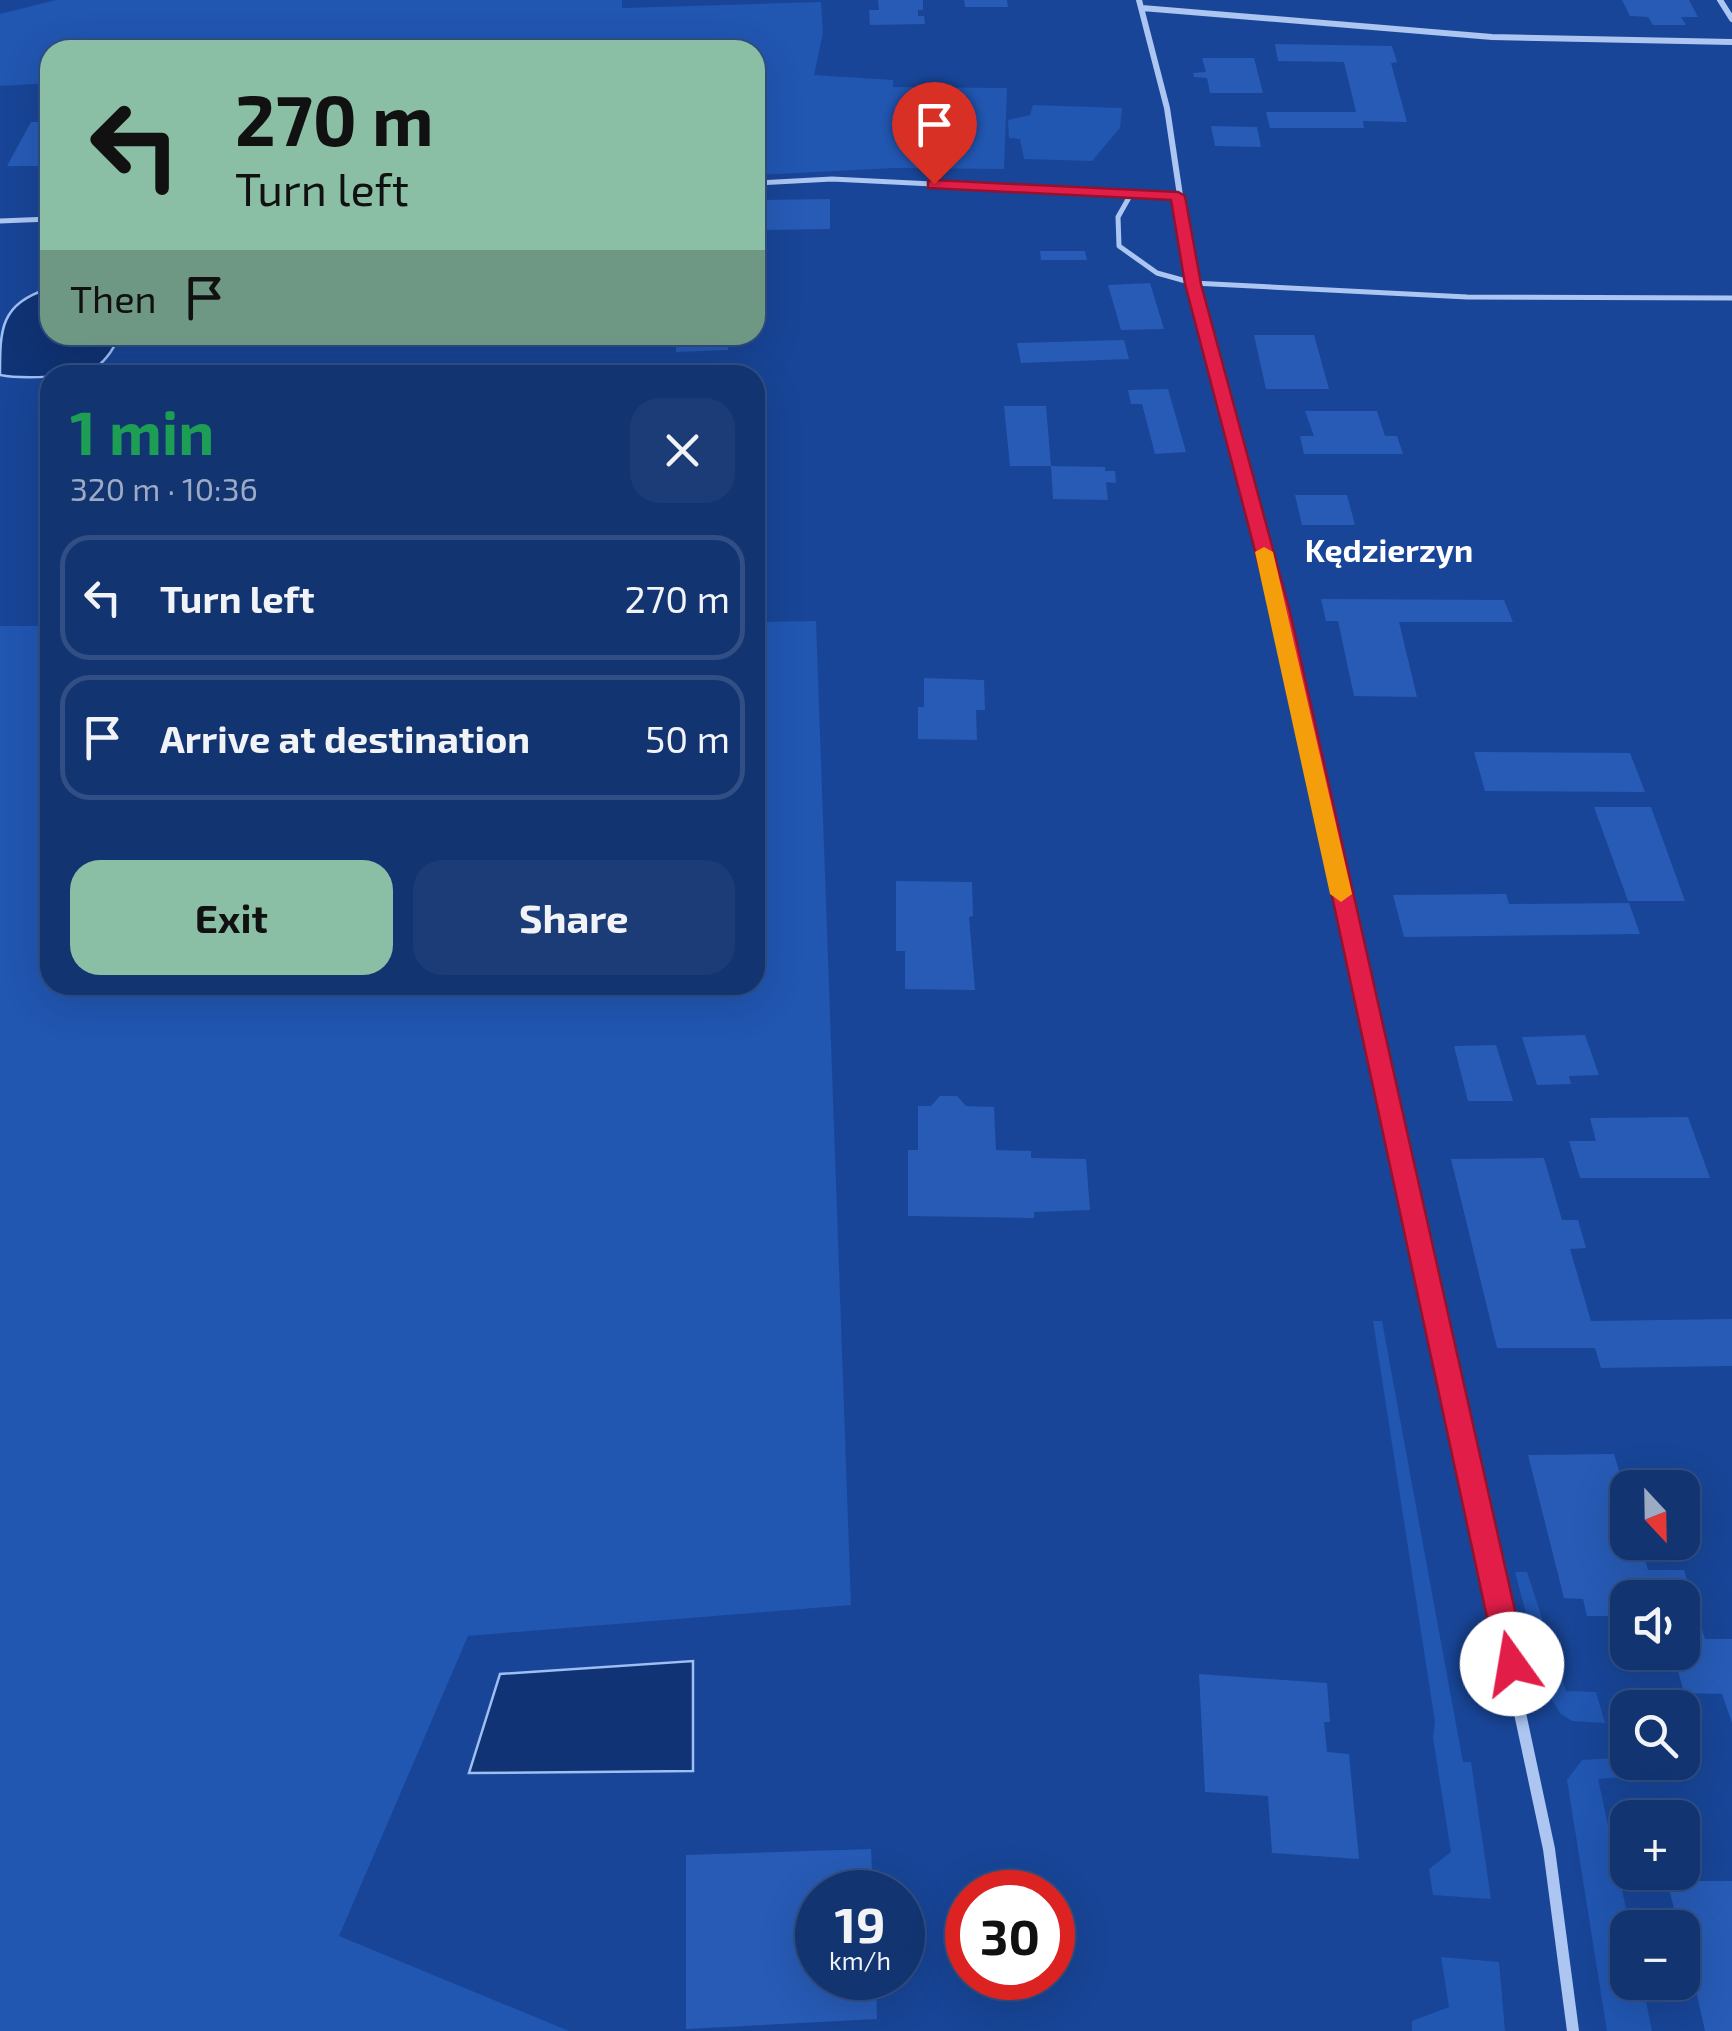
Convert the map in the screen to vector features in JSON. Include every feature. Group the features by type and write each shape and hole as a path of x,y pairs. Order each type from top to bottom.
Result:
{"street":[{"path":"1720,0 1732,19"},
{"path":"1572,2031 1551,1866 1520,1700 1280,612 1193,284 1167,108 1140,4 1492,37 1732,42"}],"lane":[{"path":"765,182 832,179 1178,196"},
{"path":"1131,194 1118,217 1119,246 1157,273 1193,284 1468,297 1732,298"},
{"path":"0,221 40,219"}],"shaded area":[{"path":"56,0 622,0 622,8 821,2 823,33 814,75 893,80 893,87 1007,88 1004,169 894,168 765,174 765,40 40,40 40,84 0,86 0,14"},
{"path":"1033,105 1122,108 1120,128 1092,161 1024,159 1020,139 1009,138 1008,120 1030,115"},
{"path":"40,292 40,345 115,345 103,361 98,365 40,365 40,377 0,375 6,320 12,310"},
{"path":"816,621 851,1605 468,1636 339,1936 569,2031 0,2031 0,626 40,626 40,995 765,995 765,622"},
{"path":"1373,1321 1382,1321 1463,1762 1471,1762 1491,1899 1433,1895 1429,1869 1451,1852 1433,1738 1435,1722"},
{"path":"1515,1572 1527,1572 1566,1691 1596,1692 1605,1723 1572,1721 1561,1714 1547,1693"},
{"path":"693,1661 693,1771 469,1773 500,1674"},
{"path":"1610,1758 1610,1778 1598,1779 1610,1834 1610,1890 1622,1890 1626,1910 1610,1910 1610,2000 1646,2000 1652,2031 1607,2031 1567,1780 1582,1760"},
{"path":"1441,1957 1499,1962 1505,2031 1412,2031 1412,2021 1449,2007"}],"building":[{"path":"878,0 923,0 918,16 924,16 925,24 870,25 869,10 879,10"},
{"path":"964,0 1007,0 1008,7 965,7"},
{"path":"1622,0 1689,0 1698,17 1681,17 1686,25 1653,25 1648,17 1630,16"},
{"path":"1275,44 1392,46 1397,62 1391,63 1407,122 1363,121 1364,128 1270,128 1266,112 1356,112 1344,62 1278,61"},
{"path":"1202,58 1254,58 1263,93 1210,93 1207,78 1194,77 1193,73 1206,72"},
{"path":"31,122 40,122 40,166 7,166"},
{"path":"1211,126 1257,127 1261,147 1215,146"},
{"path":"830,199 830,229 765,230 765,200"},
{"path":"1040,251 1085,251 1087,260 1041,260"},
{"path":"1150,283 1164,329 1121,330 1108,285"},
{"path":"1254,335 1314,335 1329,389 1266,389"},
{"path":"1124,340 1129,359 1021,363 1017,343"},
{"path":"676,345 728,345 728,350 676,352"},
{"path":"1168,389 1186,452 1155,454 1142,404 1131,404 1128,390"},
{"path":"1004,406 1046,406 1051,466 1010,466"},
{"path":"1305,411 1377,411 1385,436 1397,436 1403,454 1304,454 1300,436 1314,436"},
{"path":"1051,466 1105,467 1105,471 1115,471 1116,483 1106,482 1108,500 1053,499"},
{"path":"1295,495 1347,495 1355,525 1302,525"},
{"path":"1321,599 1504,600 1513,622 1399,622 1417,697 1354,696 1338,621 1326,621"},
{"path":"924,678 984,680 985,710 976,710 977,740 918,739 918,707 924,707"},
{"path":"1474,752 1630,753 1645,792 1485,791"},
{"path":"1594,807 1651,807 1685,901 1628,901"},
{"path":"896,881 972,882 973,916 969,917 975,990 905,989 905,951 896,951"},
{"path":"1506,894 1509,904 1629,903 1640,934 1404,937 1393,895"},
{"path":"1585,1035 1599,1075 1569,1076 1571,1084 1537,1085 1522,1037"},
{"path":"1496,1045 1513,1101 1468,1101 1454,1046"},
{"path":"940,1096 957,1096 966,1106 994,1107 996,1150 1031,1151 1031,1158 1086,1159 1090,1210 1034,1212 1034,1218 908,1216 908,1150 918,1150 918,1106 931,1106"},
{"path":"1688,1117 1710,1178 1580,1178 1569,1141 1596,1141 1590,1118"},
{"path":"1544,1158 1562,1220 1578,1220 1586,1248 1570,1249 1591,1321 1732,1319 1732,1366 1601,1368 1595,1348 1497,1348 1451,1159"},
{"path":"1614,1454 1619,1470 1610,1470 1610,1560 1645,1560 1648,1570 1684,1570 1687,1580 1610,1580 1610,1616 1587,1616 1583,1599 1564,1598 1528,1455"},
{"path":"1700,1623 1705,1639 1732,1639 1732,1723 1722,1694 1683,1690 1678,1670 1700,1670"},
{"path":"1199,1674 1327,1683 1327,1752 1349,1754 1359,1859 1272,1853 1268,1796 1205,1792"},
{"path":"871,1849 872,1870 795,1870 795,2000 877,2000 877,2019 686,2029 686,1855"},
{"path":"1700,1881 1732,1881 1732,2031 1705,2031 1698,2000 1700,1910 1674,1910 1669,1890 1700,1890"}],"slow traffic":[{"path":"1264,552 1341,894"}],"district":[{"name":"Kędzierzyn","path":"1389,549"}],"route":[{"path":"934,184 1178,196 1193,284 1280,612 1512,1664"}]}
